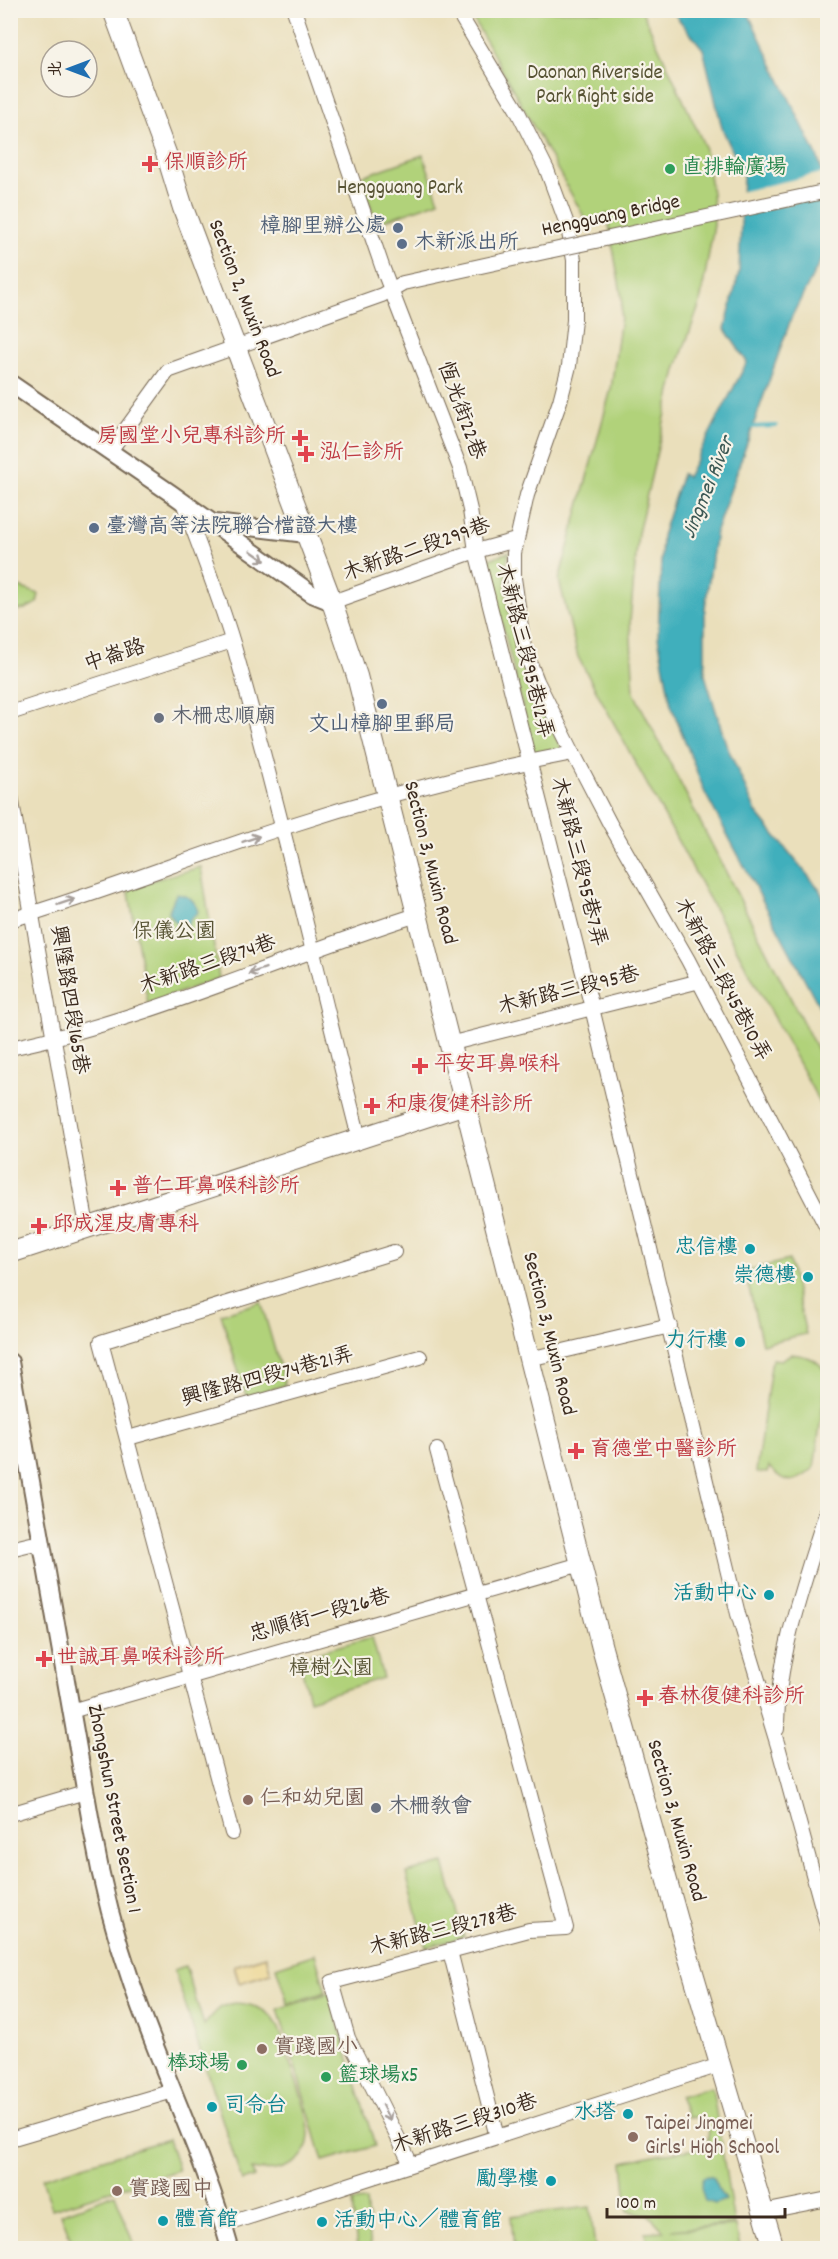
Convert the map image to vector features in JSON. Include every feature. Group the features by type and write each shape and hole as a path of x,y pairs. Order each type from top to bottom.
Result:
{"main road":[{"name":"Section 2, Muxin Road","path":"113,10 167,156 183,208 332,602"},
{"name":"Section 3, Muxin Road","path":"332,602 357,676 621,1716 774,2248"},
{"path":"10,1240 356,1126 463,1098"},
{"path":"10,1253 463,1098"}],"street":[{"name":"恆光街22巷","path":"294,10 326,103 397,286 460,468 476,550"},
{"name":"木新路三段45巷10弄","path":"457,10 517,110 547,170 568,227 574,260 574,320 569,366 560,401 527,495 516,540 514,578 524,648 537,681 573,753 700,981 828,1230"},
{"name":"Hengguang Bridge","path":"110,451 168,370 328,315 397,286 828,191"},
{"path":"10,383 312,594 332,602"},
{"path":"183,502 232,641 282,828 356,1126"},
{"path":"211,523 306,534"},
{"name":"木新路二段299巷","path":"332,602 476,550 516,540"},
{"name":"木新路三段95巷12弄","path":"476,550 529,761"},
{"name":"中崙路","path":"10,713 232,641"},
{"path":"10,920 282,828 387,796 529,761 573,753"},
{"name":"木新路三段95巷7弄","path":"529,761 670,1326 738,1614 778,1750"},
{"name":"興隆路四段165巷","path":"10,791 85,1215"},
{"name":"木新路三段74巷","path":"10,1048 53,1039 141,1011 417,915"},
{"name":"木新路三段95巷","path":"449,1044 700,981"},
{"path":"232,1833 101,1342 394,1252"},
{"path":"529,1359 670,1326"},
{"name":"興隆路四段74巷21弄","path":"128,1438 420,1357"},
{"name":"Zhongshun Street Section 1","path":"10,1362 15,1410 100,1873 112,1921 133,1986 224,2224 230,2248"},
{"path":"436,1450 476,1594"},
{"path":"828,1506 800,1598 781,1675 777,1712 778,1750 828,1929"},
{"path":"10,1550 31,1544 42,1549"},
{"name":"忠順街一段26巷","path":"71,1711 581,1564"},
{"name":"木新路三段278巷","path":"411,2164 348,2038 332,1982 529,1930 566,1928 476,1594"},
{"path":"10,1814 85,1792"},
{"path":"814,1880 828,1898"},
{"path":"450,1951 496,2137"},
{"name":"木新路三段310巷","path":"224,2224 720,2065"},
{"path":"10,2139 173,2091"},
{"path":"763,2212 828,2199"}],"green space":[{"name":"Daonan Riverside Park Right side","path":"469,11 642,11 704,145 712,193 714,225 700,303 676,370 638,533 630,621 634,693 827,1069 827,1121 814,1092 578,657 559,580 611,389 622,299 607,214 588,224"},
{"name":"Hengguang Park","path":"423,155 439,201 377,223 360,177"},
{"path":"509,552 506,577 507,602 512,628 529,679 562,749 534,755 487,560"},
{"path":"10,584 39,594 37,603 25,609 11,611"},
{"name":"保儀公園","path":"201,867 219,978 148,1004 128,887"},
{"path":"789,1260 806,1334 762,1344 745,1271"},
{"path":"261,1302 285,1385 246,1396 221,1314"},
{"path":"791,1354 813,1359 821,1365 827,1375 814,1468 802,1477 791,1481 781,1477 769,1467 767,1473 756,1472 772,1359 781,1360"},
{"name":"樟樹公園","path":"372,1637 383,1678 309,1700 299,1657"},
{"path":"444,1863 464,1937 426,1947 406,1873"},
{"path":"315,1954 326,1992 288,2004 276,1967"},
{"path":"185,1966 204,2025 220,2008 234,2003 259,2009 273,2018 277,2024 308,2121 307,2146 302,2156 292,2164 272,2170 252,2169 254,2177 242,2181 174,1970"},
{"name":"籃球場x5","path":"329,1993 375,2146 323,2161 278,2009"},
{"path":"712,2087 734,2224 671,2230 736,2226 740,2247 647,2248 645,2232 664,2231 649,2215 628,2211 623,2162 658,2154 707,2148 709,2128 701,2118 688,2117 679,2096"},
{"path":"168,2139 178,2170 52,2209 42,2178"},
{"path":"115,2194 135,2248 74,2248 61,2214"},
{"path":"366,2201 371,2248 357,2248 352,2202"},
{"path":"590,2207 595,2248 514,2248 511,2216"}],"sand":[{"path":"266,1956 271,1973 239,1983 234,1966"}],"water":[{"name":"Jingmei River","path":"672,11 747,11 818,158 827,188 827,236 824,254 792,316 716,531 705,608 705,675 726,744 756,812 819,889 827,905 827,1021 705,793 671,705 658,637 662,536 682,474 687,477 747,362 725,329 739,272 743,175 722,128 703,49"},
{"path":"176,894 191,899 197,908 198,912 190,920 186,929 168,913"},
{"path":"703,2177 714,2178 725,2200 715,2204 705,2201 701,2183"}],"pier":[{"path":"826,172 827,194 738,216 739,192"}],"waterway":[{"path":"750,427 776,426"}],"place":[{"name":"保順診所","path":"150,164"},
{"name":"直排輪廣場","path":"670,169"},
{"name":"樟腳里辦公處","path":"398,228"},
{"name":"木新派出所","path":"402,244"},
{"name":"房國堂小兒專科診所","path":"300,438"},
{"name":"泓仁診所","path":"306,454"},
{"name":"臺灣高等法院聯合檔證大樓","path":"94,528"},
{"name":"文山樟腳里郵局","path":"382,704"},
{"name":"木柵忠順廟","path":"159,718"},
{"name":"平安耳鼻喉科","path":"420,1066"},
{"name":"和康復健科診所","path":"372,1106"},
{"name":"普仁耳鼻喉科診所","path":"118,1188"},
{"name":"邱成湦皮膚專科","path":"39,1226"},
{"name":"忠信樓","path":"750,1249"},
{"name":"崇德樓","path":"808,1277"},
{"name":"力行樓","path":"740,1342"},
{"name":"育德堂中醫診所","path":"576,1451"},
{"name":"活動中心","path":"769,1595"},
{"name":"世誠耳鼻喉科診所","path":"44,1659"},
{"name":"春林復健科診所","path":"645,1698"},
{"name":"仁和幼兒園","path":"248,1800"},
{"name":"木柵教會","path":"376,1808"},
{"name":"實踐國小","path":"262,2049"},
{"name":"棒球場","path":"242,2065"},
{"name":"籃球場x5","path":"326,2077"},
{"name":"司令台","path":"212,2107"},
{"name":"水塔","path":"628,2114"},
{"name":"Taipei Jingmei Girls' High School","path":"633,2137"},
{"name":"勵學樓","path":"551,2181"},
{"name":"實踐國中","path":"117,2191"},
{"name":"體育館","path":"163,2221"},
{"name":"活動中心／體育館","path":"322,2222"}]}
